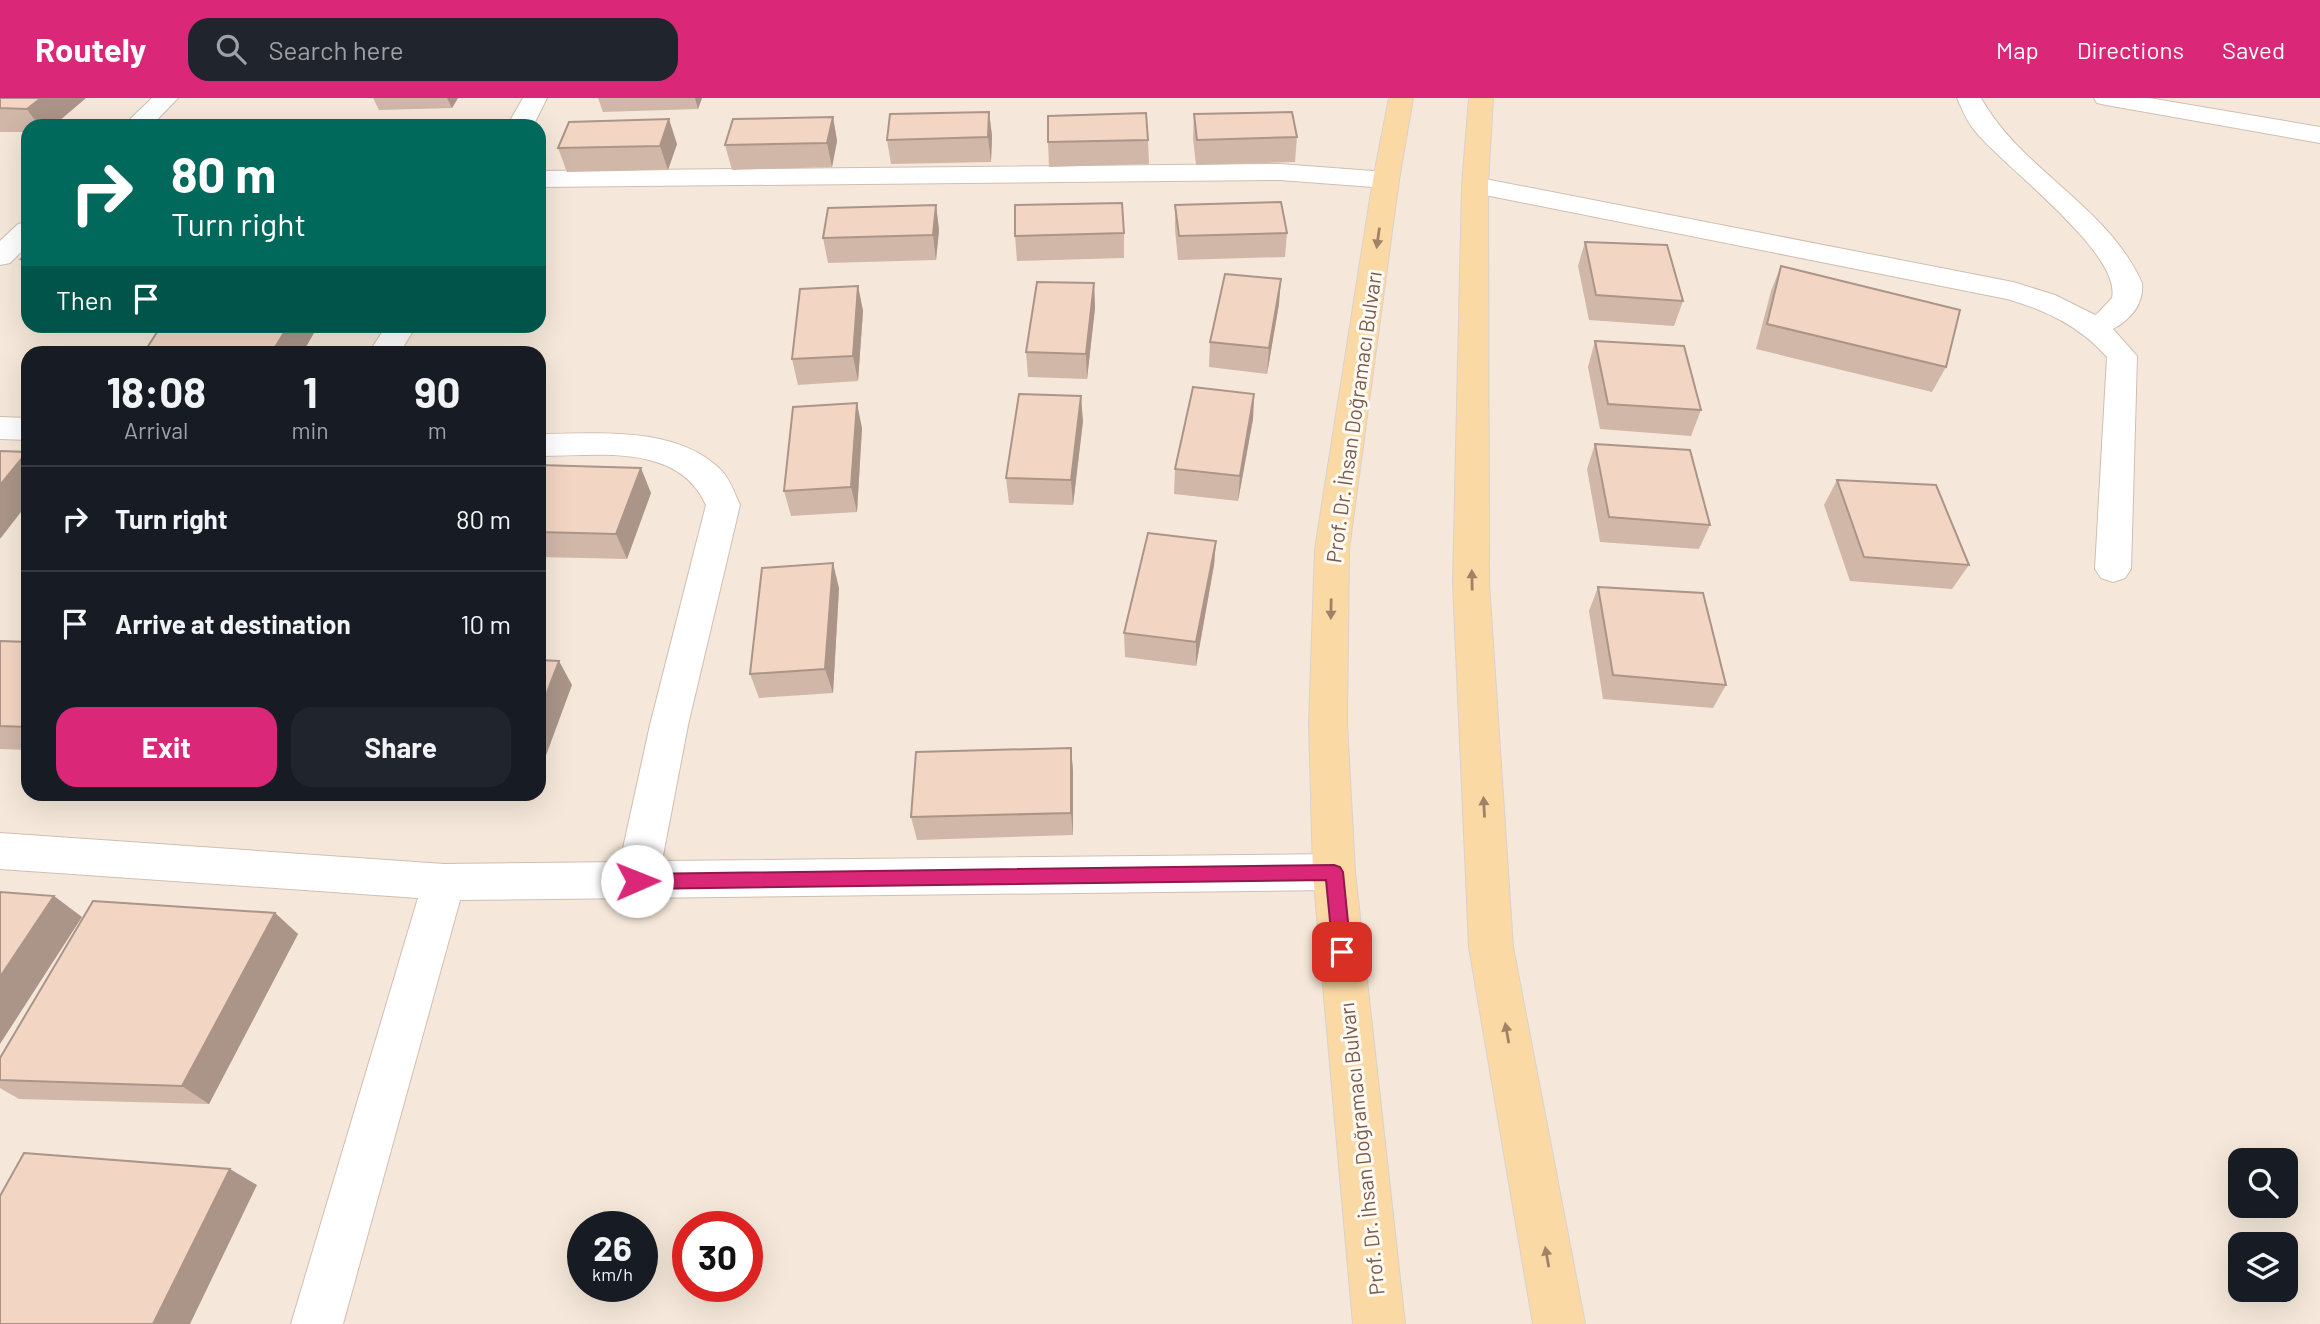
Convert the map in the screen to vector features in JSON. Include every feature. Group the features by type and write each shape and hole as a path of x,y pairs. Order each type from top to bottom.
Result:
{"main road":[{"name":"Prof. Dr. İhsan Doğramacı Bulvarı","path":"1379,1324 1334,872 1328,723 1332,549 1386,180 1401,98"},
{"path":"1480,98 1475,185 1471,583 1491,947 1559,1324"}],"street":[{"path":"144,119 166,98"},
{"path":"524,119 535,98"},
{"path":"1969,98 1984,126 2106,246 2125,272 2129,285 2128,298 2122,309 2111,319 2095,327"},
{"path":"2120,99 2320,135"},
{"path":"546,178 1280,172 1386,180"},
{"path":"1475,185 2013,292 2056,305 2095,327 2122,356 2113,569"},
{"path":"0,257 21,237"},
{"path":"0,428 21,429"},
{"path":"546,445 643,447 673,453 695,464 711,477 720,492 723,505 668,725 637,881"},
{"path":"0,851 444,881 1334,872"},
{"path":"317,1324 444,881"}],"shaded area":[{"path":"0,98 2320,98 2320,1324 0,1324"}],"building":[{"path":"0,98 41,98 27,109 0,108"},
{"path":"989,112 988,137 887,140 890,114"},
{"path":"1292,112 1297,137 1197,140 1194,114"},
{"path":"1146,113 1148,140 1048,142 1048,116"},
{"path":"833,117 827,143 725,145 733,119"},
{"path":"669,119 660,146 558,148 569,122"},
{"path":"1281,202 1287,233 1179,236 1175,205"},
{"path":"1122,203 1124,233 1015,236 1015,205"},
{"path":"936,205 933,235 823,238 828,208"},
{"path":"1585,242 1667,245 1683,301 1596,295"},
{"path":"1781,266 1960,310 1946,367 1767,324"},
{"path":"1225,274 1281,279 1269,348 1210,342"},
{"path":"1037,282 1094,283 1086,354 1026,352"},
{"path":"858,286 853,356 792,359 800,289"},
{"path":"156,333 284,333 276,346 148,346"},
{"path":"1595,341 1684,346 1701,410 1608,404"},
{"path":"1193,387 1254,394 1240,476 1175,469"},
{"path":"1019,394 1081,396 1071,480 1006,478"},
{"path":"857,403 851,487 784,491 793,407"},
{"path":"1595,444 1690,450 1710,525 1609,517"},
{"path":"0,451 21,452 21,459 0,485"},
{"path":"546,465 641,468 616,534 546,532"},
{"path":"1837,480 1936,485 1969,565 1864,557"},
{"path":"1148,533 1216,541 1196,642 1124,633"},
{"path":"833,563 825,669 750,674 762,568"},
{"path":"1598,587 1703,593 1726,685 1613,675"},
{"path":"0,641 21,642 21,727 0,726"},
{"path":"546,660 559,661 546,695"},
{"path":"1071,748 1071,813 911,817 916,752"},
{"path":"0,892 54,896 0,977"},
{"path":"93,901 275,913 182,1086 0,1080 0,1058"},
{"path":"24,1153 230,1169 153,1324 0,1324 0,1196"}],"route":[{"path":"637,881 1334,872 1342,952"}]}
